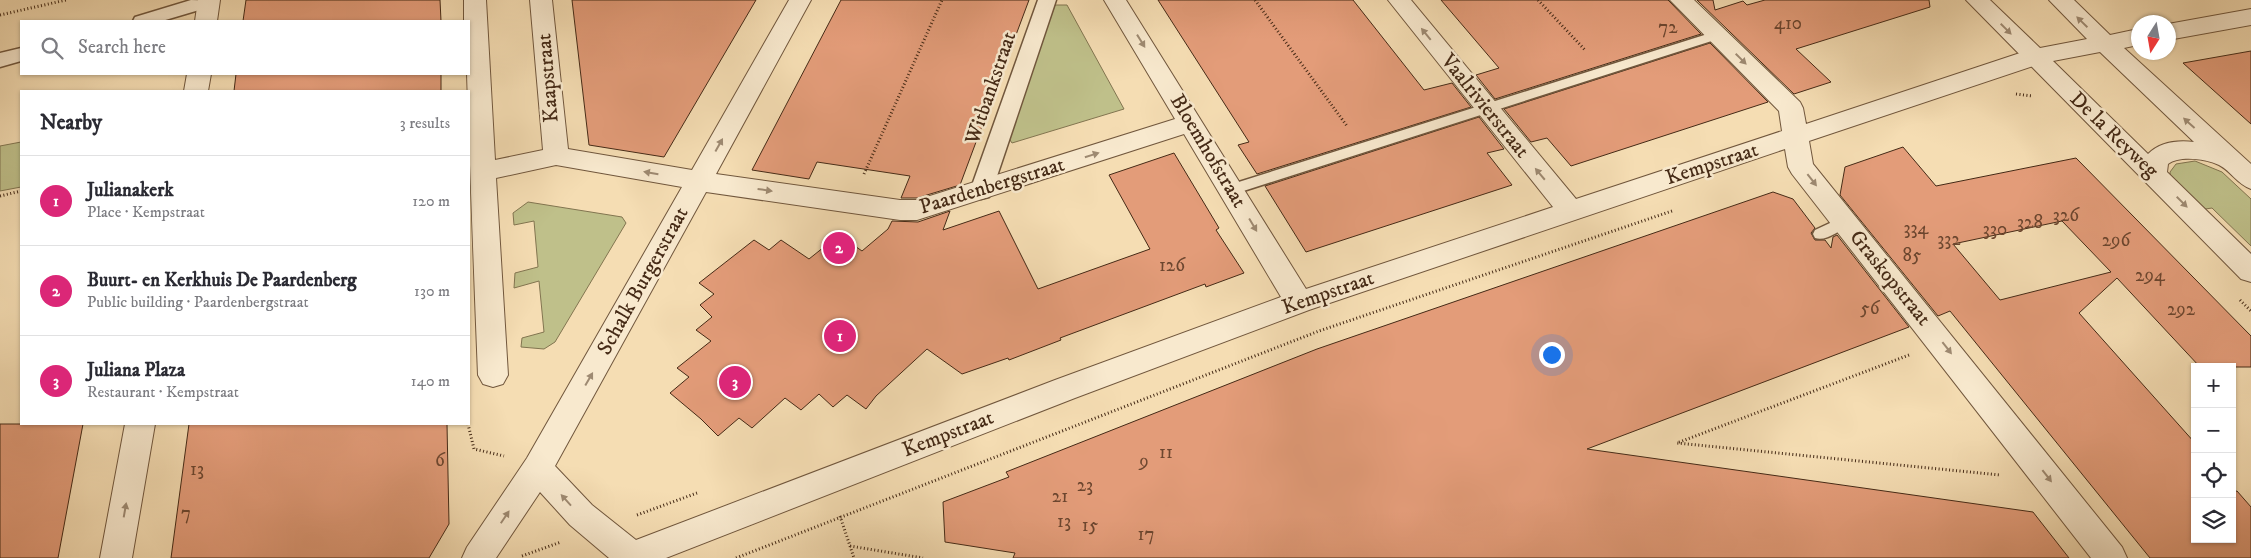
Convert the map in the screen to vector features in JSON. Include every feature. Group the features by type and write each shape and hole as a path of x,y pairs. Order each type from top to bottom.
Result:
{"street":[{"path":"475,0 493,375"},
{"name":"Kaapstraat","path":"541,0 556,156"},
{"name":"Schalk Burgerstraat","path":"478,558 538,468 800,0"},
{"name":"Witbankstraat","path":"981,191 1047,0"},
{"name":"Bloemhofstraat","path":"1116,0 1299,302"},
{"name":"Vaalrivierstraat","path":"1398,0 1572,211"},
{"name":"De la Reyweg","path":"1977,0 2251,271"},
{"path":"2060,0 2251,179"},
{"name":"Graskopstraat","path":"1687,1 1717,35 1791,108 1798,136 1802,167 1832,228 1942,343 2112,558"},
{"path":"147,20 208,7"},
{"path":"2176,30 2251,16"},
{"name":"Kempstraat","path":"538,468 581,516 630,557 1065,389 1299,302 2034,57 2131,38"},
{"path":"0,60 20,54"},
{"path":"196,90 199,75"},
{"name":"Paardenbergstraat","path":"699,181 900,210 917,210 1191,122"},
{"path":"2153,174 2158,159 2167,153 2189,150 2207,151 2230,160"},
{"path":"482,172 556,156 699,181"},
{"path":"116,558 140,425"}],"lane":[{"path":"1231,190 1485,107 1717,35"}],"path":[{"path":"0,15 66,0"},
{"path":"851,202 942,0"},
{"path":"1255,0 1362,147"},
{"path":"1538,0 1603,70"},
{"path":"2015,94 2039,96"},
{"path":"0,196 20,191"},
{"name":"Kempstraat","path":"736,558 1319,331 1674,210"},
{"path":"1942,343 1677,443 2049,479"},
{"path":"468,425 474,449 509,458"},
{"path":"850,546 923,558"}],"green space":[{"path":"1055,5 1067,5 1124,109 1012,143 1008,137"},
{"path":"20,142 20,187 0,191 0,146"},
{"path":"2195,161 2222,172 2251,199 2251,246 2212,208 2199,210 2171,183 2170,172 2176,164"},
{"path":"528,202 622,217 626,223 555,342 544,349 521,347 522,338 544,332 539,281 514,288 515,273 538,267 534,221 514,225 513,213"}],"building":[{"path":"246,0 440,0 441,20 243,20"},
{"path":"572,0 756,0 664,157 589,145"},
{"path":"841,0 1029,0 960,185 917,198 901,198 910,176 817,162 809,179 752,170"},
{"path":"1158,0 1353,0 1424,90 1452,83 1471,107 1257,174 1238,145 1249,142"},
{"path":"1441,0 1668,0 1701,34 1495,99 1476,75 1499,68"},
{"path":"1697,0 1713,0 1715,10 1743,1 1747,5 1765,0 1929,0 1930,7 1796,49 1831,82 1794,94"},
{"path":"1710,43 1768,102 1571,166 1547,138 1531,142 1504,109"},
{"path":"2251,51 2251,124 2183,63"},
{"path":"236,75 441,75 441,90 234,90"},
{"path":"1479,117 1504,149 1487,153 1512,185 1306,252 1265,186"},
{"path":"1903,147 1936,186 2076,158 2251,336 2251,367 2236,367 2236,363 2196,363 2117,278 2079,313 2191,439 2191,543 2236,543 2237,491 2251,507 2251,558 2150,558 1950,311 1938,316 1840,195 1845,167","holes":["2062,221 2111,272 2000,300 1953,244"]},
{"path":"1174,153 1219,228 1216,230 1244,273 1206,287 1205,284 1060,338 1061,340 1009,360 1008,358 962,374 927,349 876,396 866,409 847,395 833,407 819,394 801,410 785,398 752,428 739,418 718,436 670,393 689,377 677,368 711,341 696,330 712,317 700,305 714,294 699,283 754,240 769,250 781,240 809,259 839,235 862,251 888,229 892,221 918,222 950,211 943,230 999,211 1038,289 1150,249 1109,175"},
{"path":"1773,192 1793,199 1815,228 1811,233 1815,240 1825,240 1831,248 1833,237 1837,235 1909,327 1587,449 2033,512 2069,558 1013,558 1015,553 945,542 943,502 1009,477 1006,472 1317,349"},
{"path":"0,424 83,425 58,558 0,558"},
{"path":"189,425 447,425 449,524 429,558 171,558"}],"place":[{"name":"Buurt- en Kerkhuis De Paardenberg","path":"839,248"},
{"name":"Julianakerk","path":"840,336"},
{"name":"Juliana Plaza","path":"735,382"}]}
